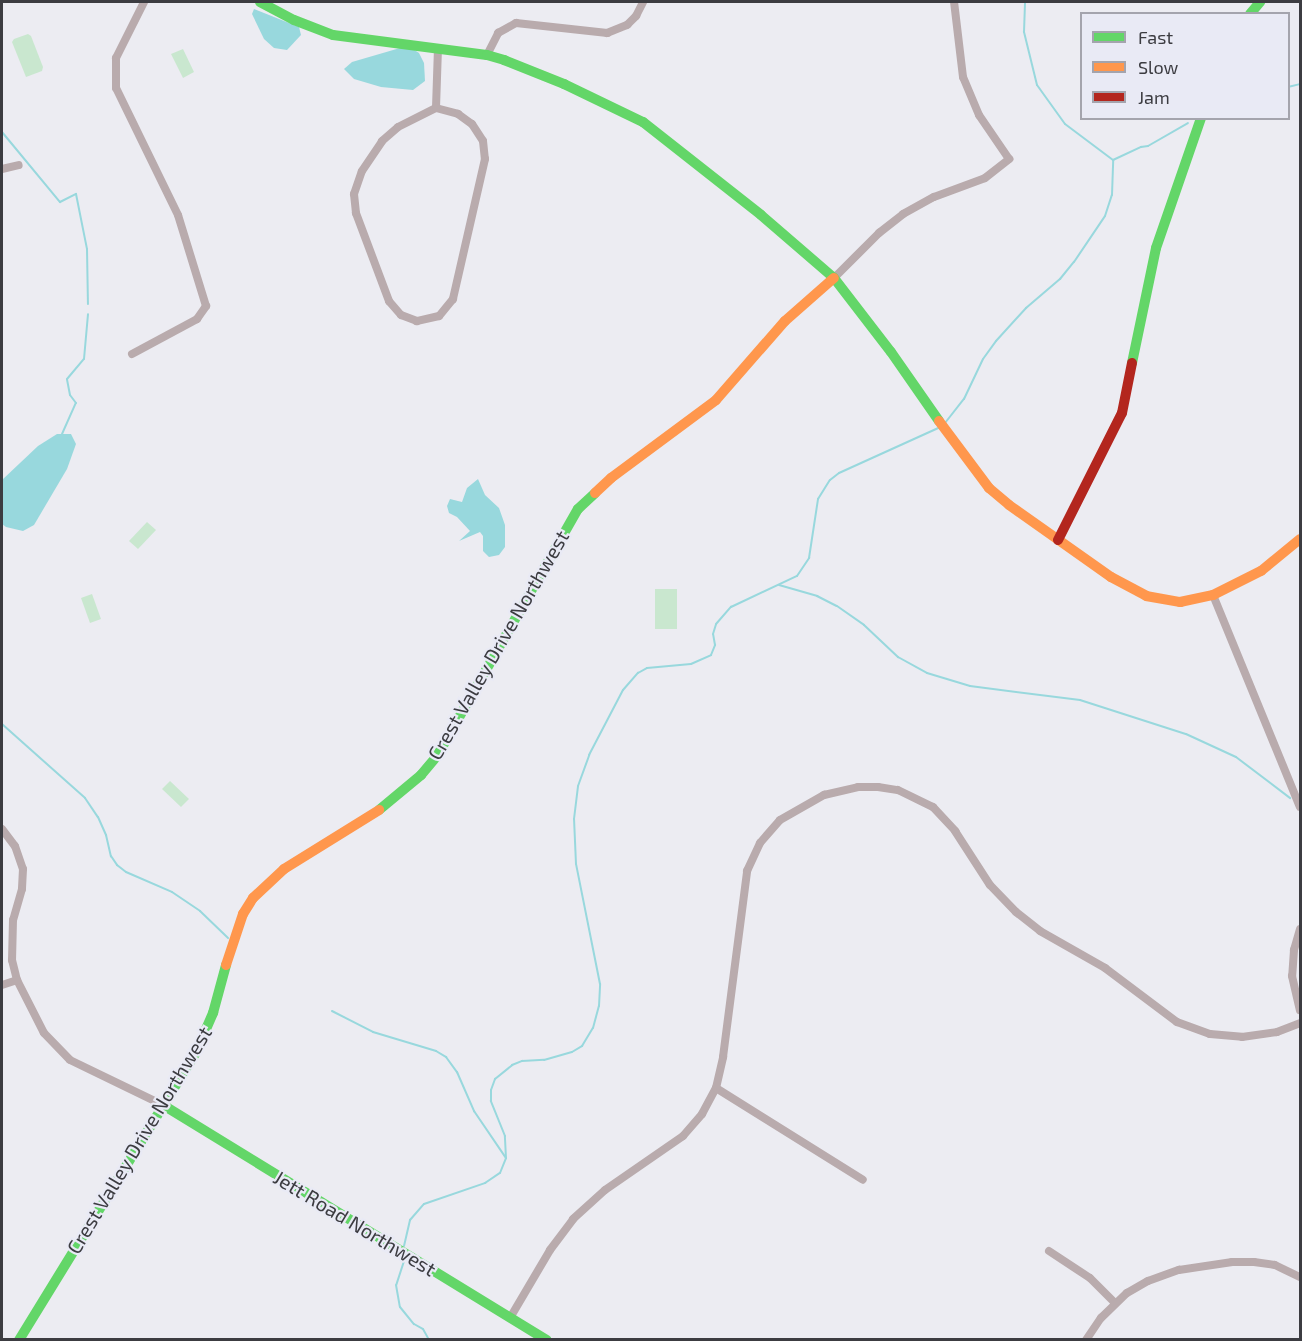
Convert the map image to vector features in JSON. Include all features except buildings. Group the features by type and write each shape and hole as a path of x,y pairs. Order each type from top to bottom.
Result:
{"street":[{"path":"132,354 197,319 206,306 178,215 116,88 116,58 144,2"},
{"path":"260,2 315,30 487,55 564,84 643,122 761,215 834,278 885,344 947,434 989,488 1111,577 1146,596 1180,602 1213,596 1261,571 1300,539"},
{"path":"487,55 498,33 516,23 607,33 627,25 636,16 643,2"},
{"name":"Crest Valley Drive Northwest","path":"19,1340 206,1034 231,946 243,914 253,898 284,869 372,816 421,775 437,756 578,509 611,478 716,400 785,321 834,278 879,233 903,214 934,197 985,178 1009,159 979,114 963,77 954,2"},
{"path":"436,108 438,48"},
{"path":"436,108 458,114 472,124 483,141 485,159 453,299 439,316 417,321 401,315 389,301 356,213 354,194 362,171 382,141 398,127 436,108"},
{"path":"1058,540 1122,413 1156,248 1200,120"},
{"path":"2,170 18,165"},
{"path":"1213,596 1300,807"},
{"path":"510,1318 550,1250 573,1219 605,1190 683,1136 702,1114 716,1088 723,1057 743,885 753,856 769,831 792,811 824,795 858,787 898,790 933,807 955,831 990,885 1016,912 1040,931 1105,968 1177,1022 1210,1034 1242,1037 1277,1032 1300,1023"},
{"path":"2,829 15,846 23,869 22,889 11,940 17,980 45,1033 62,1054 79,1065 163,1105"},
{"path":"1300,929 1294,950 1292,976 1300,1010"},
{"path":"2,985 17,980"},
{"path":"716,1088 863,1180"},
{"name":"Jett Road Northwest","path":"163,1105 547,1340"},
{"path":"1048,1251 1090,1278 1116,1303"},
{"path":"1086,1340 1116,1303 1138,1286 1162,1275 1232,1262 1275,1265 1300,1277"}],"green space":[{"path":"28,34 31,36 43,67 42,71 26,77 12,42"},
{"path":"183,49 194,72 183,78 171,54"},
{"path":"147,522 156,530 138,549 129,541"},
{"path":"655,589 677,589 677,629 655,629"},
{"path":"92,594 101,619 90,623 81,598"},
{"path":"170,781 189,799 181,807 162,789"}],"water":[{"path":"254,9 299,27 301,35 287,50 274,48 264,39 252,14"},
{"path":"400,48 413,49 419,53 424,63 425,81 413,90 381,87 354,79 344,69 352,62"},
{"path":"57,434 71,434 76,444 67,469 34,525 23,531 6,527 2,524 2,480 38,446"},
{"path":"478,479 485,495 499,508 505,525 505,547 499,555 489,557 483,551 483,536 480,532 459,541 470,531 457,517 449,513 447,506 450,499 462,502 467,488"}],"waterway":[{"path":"945,423 964,399 983,359 996,341 1026,308 1060,279 1074,262 1105,216 1112,195 1113,160 1065,124 1037,85 1024,32 1025,2"},
{"path":"1290,86 1300,84"},
{"path":"1113,160 1148,146 1188,123"},
{"path":"2,132 60,202 76,194 87,249 88,304"},
{"path":"62,434 76,403 70,395 67,379 84,359 88,314"},
{"path":"404,1246 410,1220 424,1204 485,1183 500,1173 506,1158 505,1136 491,1101 491,1090 495,1079 512,1065 522,1061 544,1060 572,1052 582,1046 593,1028 599,1006 600,984 576,864 574,819 578,786 589,755 623,690 638,673 647,668 691,664 711,655 715,645 713,634 716,624 731,607 797,576 809,558 818,499 830,480 839,473 938,428"},
{"path":"779,585 817,596 837,606 864,625 898,657 927,673 970,686 1080,700 1186,734 1236,757 1290,798"},
{"path":"2,724 85,798 98,817 106,835 111,856 117,865 126,872 172,892 200,911 228,938"},
{"path":"332,1011 373,1032 436,1051 446,1057 457,1072 474,1111 506,1158"},
{"path":"405,1258 396,1285 400,1307 414,1324 423,1329 429,1340"}],"traffic: fast":[{"path":"260,2 294,20 333,35 487,55 504,60 564,84 643,122 761,215 834,278 891,352 939,421"},
{"path":"1252,12 1260,2"},
{"path":"1132,363 1156,248 1200,120"},
{"path":"379,810 421,775 437,756 578,509 595,493"},
{"path":"19,1340 196,1052 213,1013 226,965"},
{"path":"163,1105 547,1340"}],"traffic: slow":[{"path":"595,493 611,478 716,400 785,321 834,278"},
{"path":"939,421 989,488 1009,505 1111,577 1146,596 1180,602 1213,595 1261,571 1300,539"},
{"path":"226,965 243,914 253,898 284,869 379,810"}],"traffic: jam":[{"path":"1058,540 1122,413 1132,363"}]}
